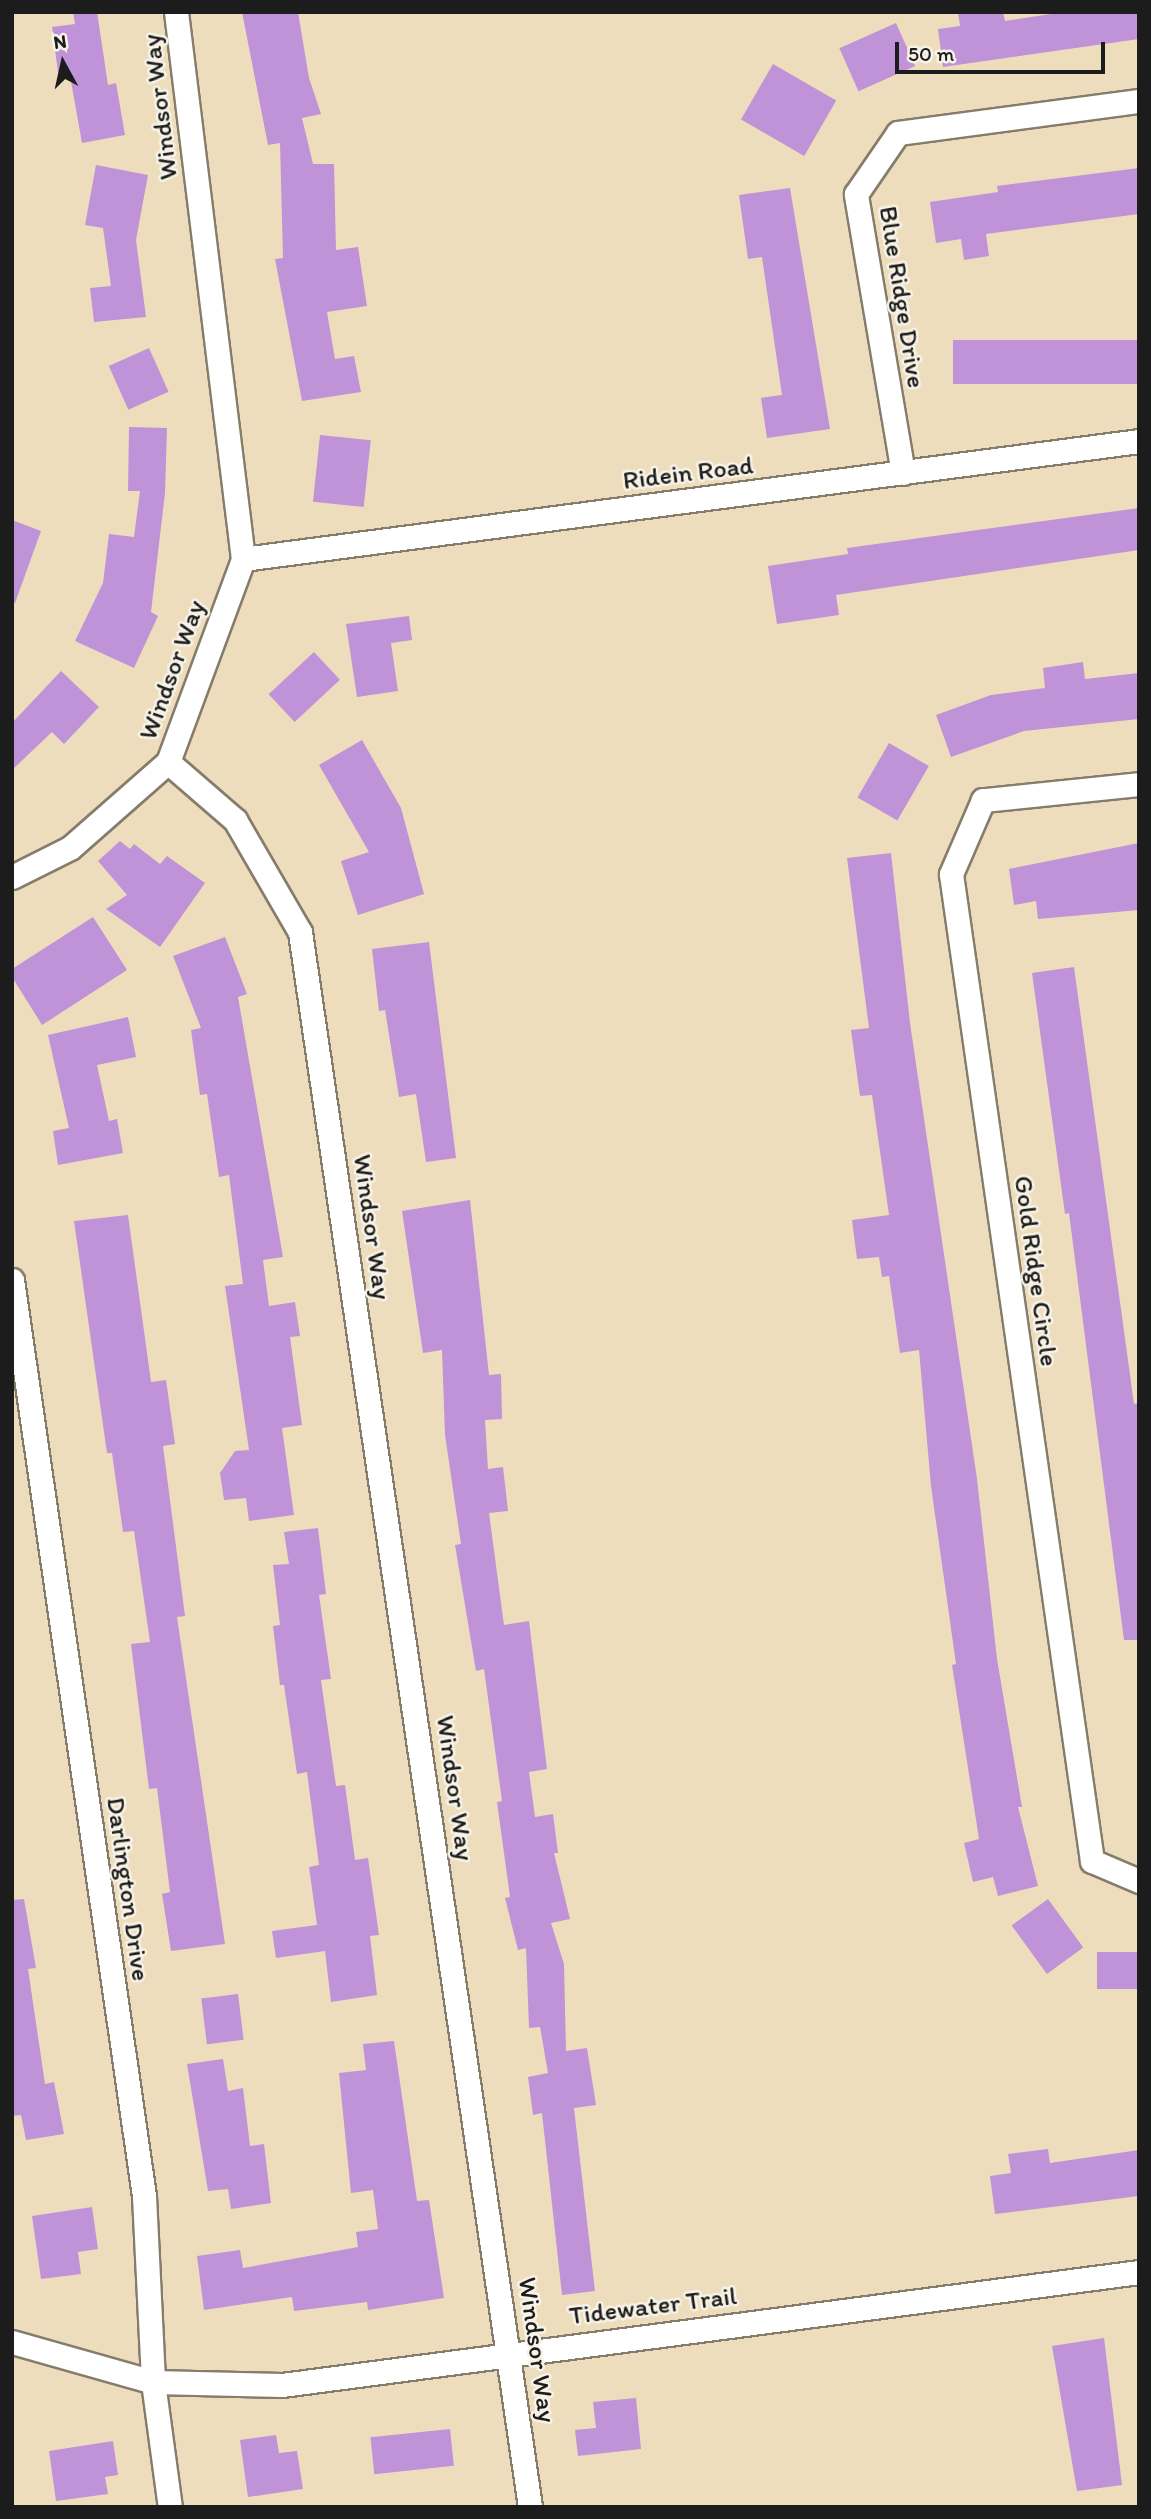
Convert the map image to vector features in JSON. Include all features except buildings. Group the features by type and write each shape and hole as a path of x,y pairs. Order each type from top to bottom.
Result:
{"street":[{"name":"Windsor Way","path":"176,12 243,559 168,762 235,820 300,932 510,2353 530,2507"},
{"name":"Blue Ridge Drive","path":"902,473 856,194 898,133 1139,101"},
{"name":"Ridein Road","path":"243,559 1139,441"},
{"path":"12,877 70,848 168,762"},
{"name":"Gold Ridge Circle","path":"1139,784 983,800 951,874 1092,1861 1139,1881"},
{"name":"Darlington Drive","path":"12,1280 144,2196 153,2382 170,2507"},
{"name":"Tidewater Trail","path":"12,2342 153,2382 282,2385 1139,2272"}]}
